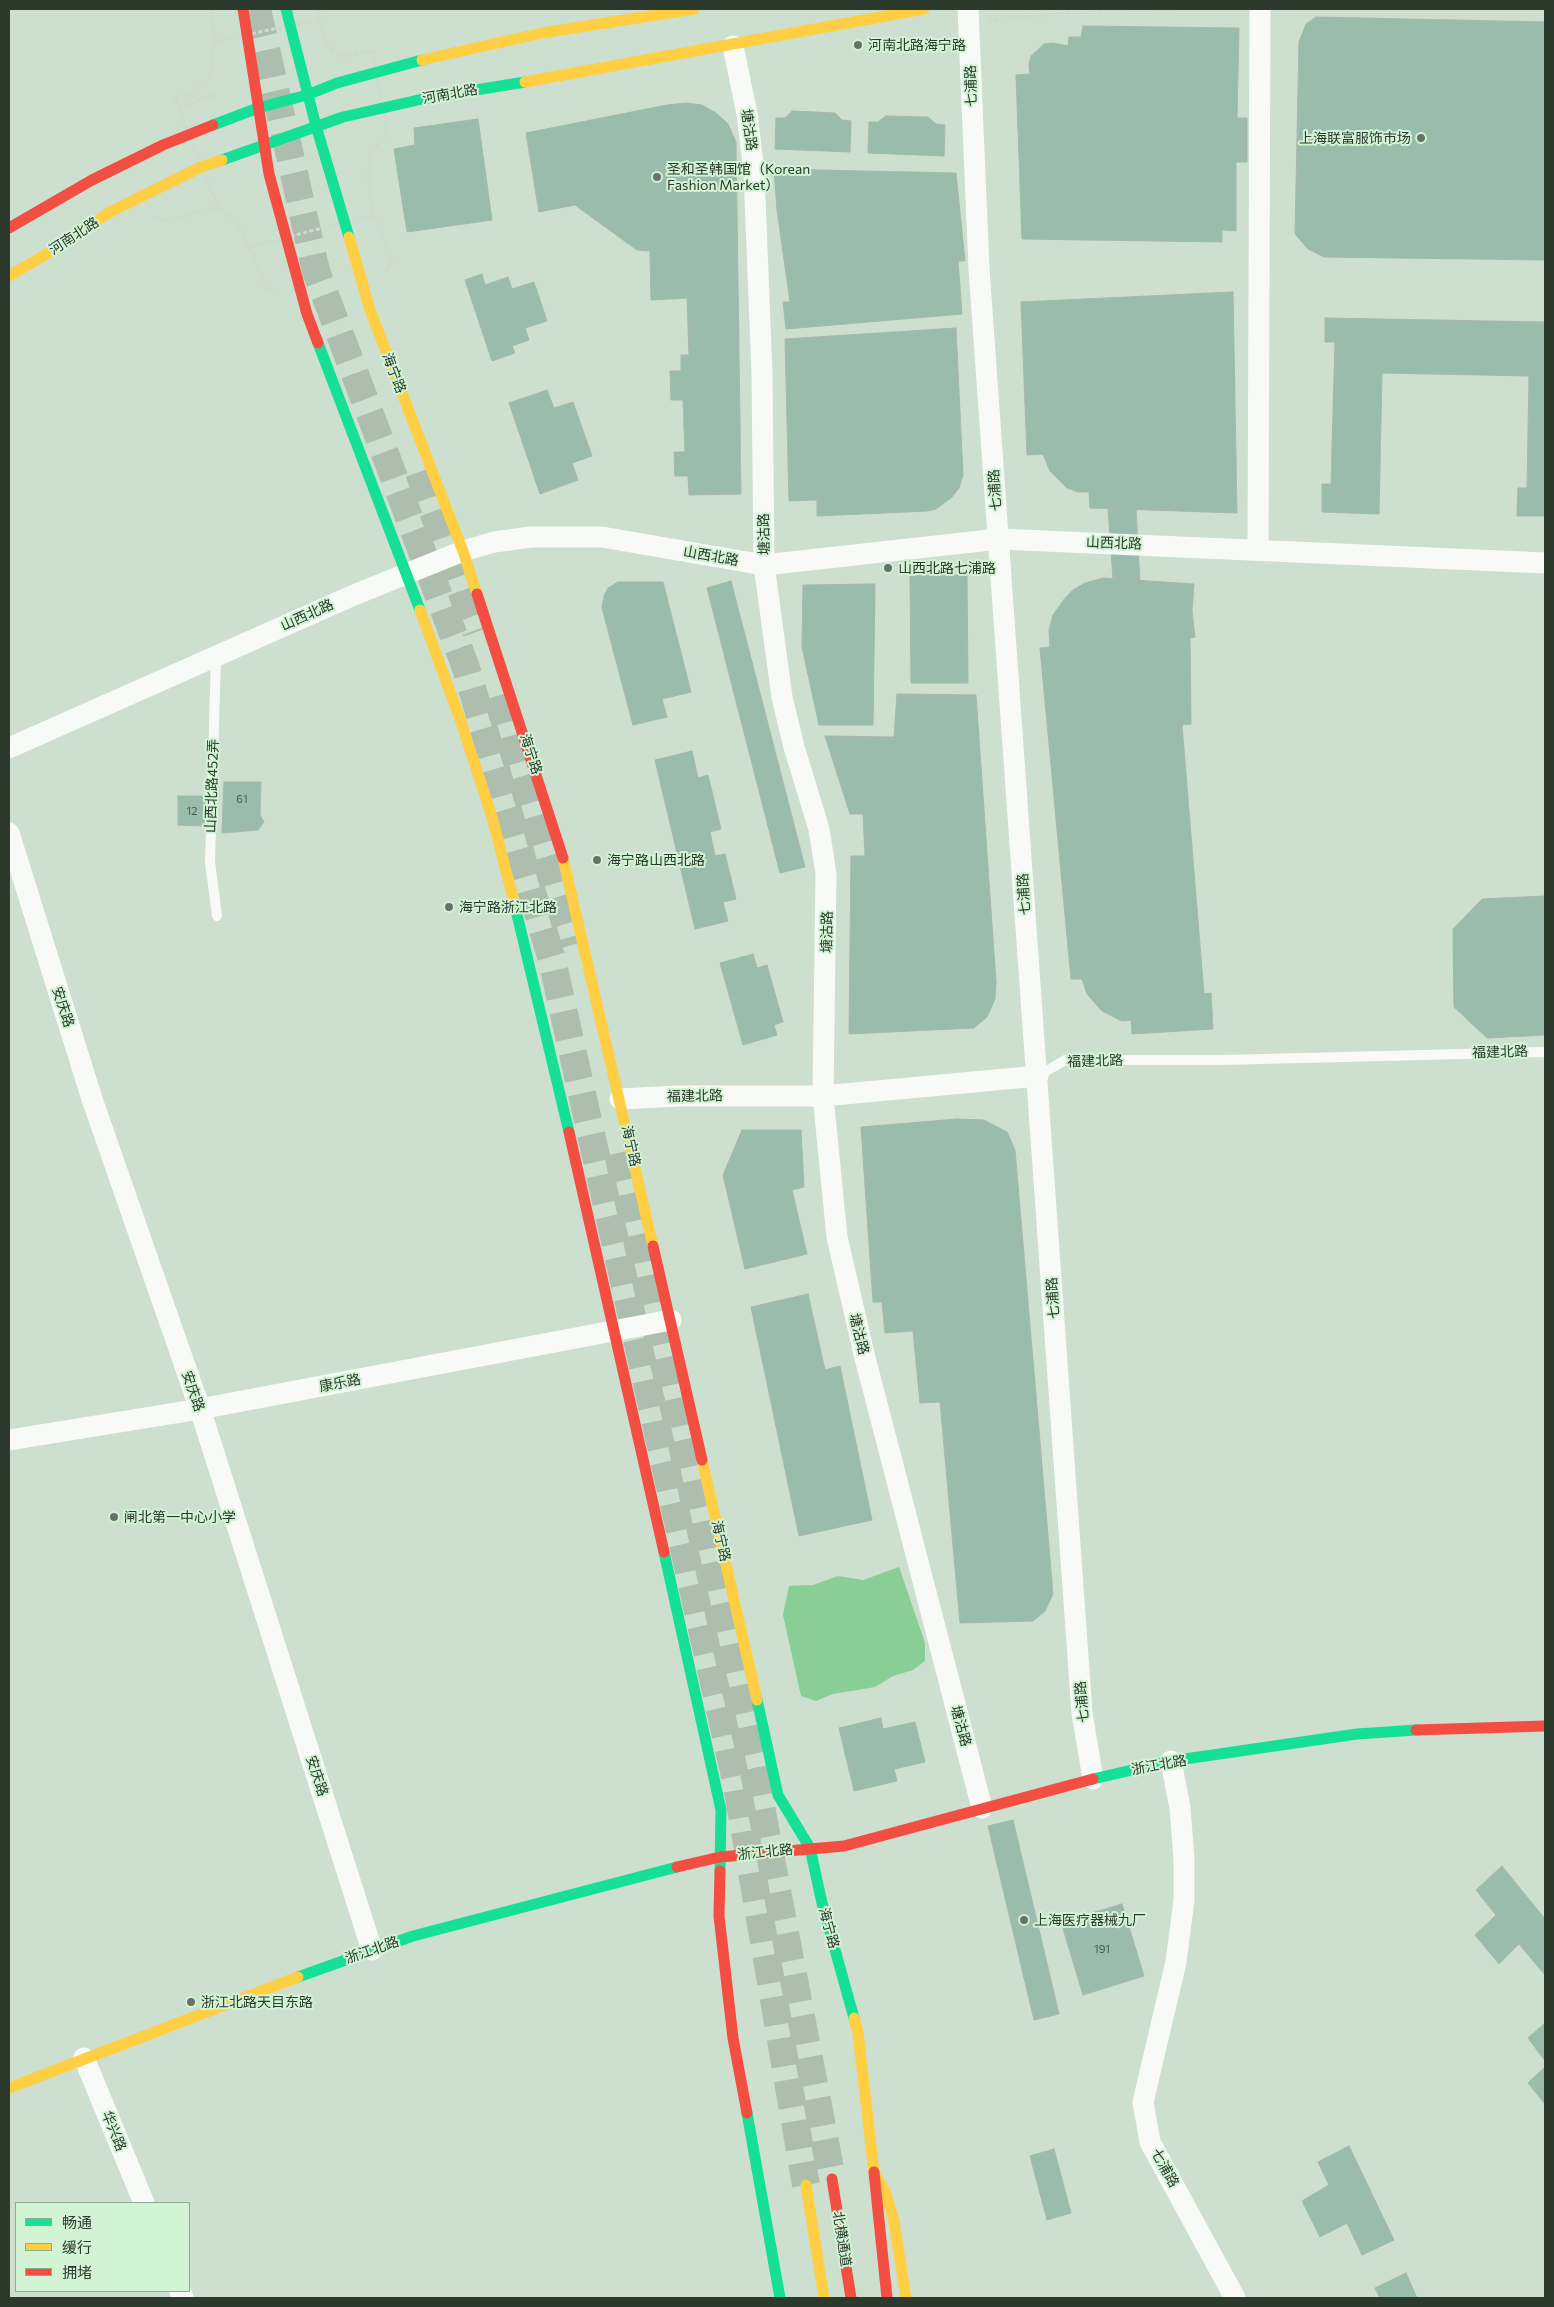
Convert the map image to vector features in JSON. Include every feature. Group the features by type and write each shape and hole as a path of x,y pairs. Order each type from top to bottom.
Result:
{"main road":[{"path":"243,9 264,147 275,196 307,314 407,574 460,719 507,871 614,1331 721,1810 719,1916 733,2038 780,2298"},
{"name":"海宁路","path":"286,9 307,95 373,318 463,551 516,706 562,852 671,1320 778,1795 810,1848 822,1903 858,2033 874,2172 886,2194 894,2221 906,2298"},
{"path":"9,228 115,168 188,135 258,108 307,95 337,83 420,60 626,14 694,9"},
{"name":"河南北路","path":"9,276 110,212 201,167 264,147 316,126 371,110 427,98 539,81 924,9"},
{"name":"浙江北路","path":"9,2088 84,2058 412,1936 565,1895 720,1857 844,1846 1093,1779 1171,1761 1357,1734 1430,1729 1545,1726"},
{"path":"874,2172 887,2298"},
{"name":"北横通道","path":"832,2179 851,2298"},
{"name":"北横通道","path":"806,2185 824,2298"}],"street":[{"path":"1258,549 1260,9"},
{"name":"七浦路","path":"968,16 979,269 1082,1713 1093,1779"},
{"name":"塘沽路","path":"733,46 747,114 754,172 762,374 764,565 782,697 794,747 819,829 826,867 827,912 823,1096 832,1201 845,1279 982,1808"},
{"name":"山西北路","path":"9,748 354,595 463,551 494,542 531,537 602,537 764,565 999,539 1545,563"},
{"name":"安庆路","path":"9,834 92,1098 200,1409 372,1950"},
{"name":"福建北路","path":"620,1099 678,1096 823,1096 1038,1076"},
{"name":"康乐路","path":"9,1440 200,1409 671,1320"},
{"name":"七浦路","path":"1171,1761 1180,1808 1184,1860 1184,1900 1176,1962 1142,2102 1150,2142 1235,2298"},
{"name":"华兴路","path":"84,2058 144,2202"}],"lane":[{"name":"山西北路452弄","path":"216,656 210,862 217,916"},
{"name":"福建北路","path":"1038,1076 1065,1060 1221,1060 1545,1052"}],"path":[{"path":"212,9 214,42"},
{"path":"319,9 319,19"},
{"path":"968,16 1174,9"},
{"path":"179,109 212,94"},
{"path":"168,220 218,207"},
{"path":"373,215 392,258"},
{"path":"250,247 265,286"}],"green space":[{"path":"899,1567 925,1643 925,1661 913,1670 893,1676 875,1687 833,1694 816,1701 801,1696 783,1615 789,1586 813,1585 838,1576 863,1580"}],"building":[{"name":"上海联富服饰市场","path":"1316,17 1545,22 1545,260 1324,257 1308,249 1295,234 1299,42 1306,24"},
{"path":"1083,26 1239,28 1237,118 1247,118 1247,162 1236,162 1236,231 1222,230 1222,242 1022,239 1016,75 1030,74 1029,64 1031,56 1044,44 1053,43 1068,46 1069,37 1081,37"},
{"path":"686,103 702,105 716,113 728,124 736,142 741,494 689,495 688,476 675,476 674,452 685,452 683,400 671,400 670,371 681,371 681,355 689,355 687,298 651,300 650,251 637,250 575,205 539,212 526,133 667,105"},
{"path":"792,111 835,113 842,120 851,121 850,152 775,149 776,118 785,118"},
{"path":"886,116 928,117 936,124 945,125 944,156 868,153 869,122 878,122"},
{"path":"478,119 492,220 407,232 394,149 415,145 414,128"},
{"path":"774,169 956,173 965,261 958,261 962,314 786,329 783,302 790,302 777,210"},
{"path":"482,274 485,285 508,277 512,289 534,282 547,321 525,328 529,340 512,346 515,353 492,361 465,280"},
{"path":"1233,292 1237,513 1090,508 1089,492 1078,492 1067,488 1050,471 1043,454 1027,455 1021,302"},
{"path":"1325,318 1545,322 1545,516 1517,516 1518,488 1527,488 1529,376 1382,373 1379,514 1322,512 1322,484 1331,484 1335,342 1325,342"},
{"path":"956,328 963,475 959,488 952,497 936,509 928,511 817,516 817,500 789,501 785,339"},
{"path":"547,390 554,408 573,402 592,456 572,463 578,480 540,494 509,403"},
{"path":"1108,509 1136,510 1140,581 1113,579"},
{"path":"910,575 967,575 968,683 911,683"},
{"path":"1103,578 1194,584 1192,611 1195,637 1190,638 1191,724 1182,725 1204,994 1211,993 1213,1029 1132,1034 1131,1020 1122,1021 1102,1011 1087,994 1082,979 1071,979 1040,648 1050,647 1049,630 1053,615 1065,598 1073,590 1085,583"},
{"path":"731,581 805,867 780,873 707,588"},
{"path":"618,582 663,582 691,692 662,699 667,717 633,725 602,608 604,596 608,588"},
{"path":"875,584 873,725 819,725 802,647 803,585"},
{"path":"897,694 976,695 996,982 995,999 987,1017 974,1028 849,1034 851,856 865,856 863,814 850,814 825,736 894,737"},
{"path":"692,751 698,778 708,775 721,829 710,832 715,856 725,854 736,899 723,902 728,921 695,929 655,760"},
{"path":"224,782 261,782 260,815 264,822 258,830 222,833"},
{"path":"178,796 205,796 205,826 178,825"},
{"path":"1545,896 1545,1035 1487,1038 1454,1007 1453,929 1482,899"},
{"path":"753,954 757,968 767,965 783,1022 774,1025 777,1035 743,1045 720,963"},
{"path":"957,1119 984,1120 1007,1132 1015,1150 1053,1594 1045,1611 1033,1621 960,1623 940,1402 920,1403 913,1331 885,1333 882,1302 873,1302 861,1127"},
{"path":"742,1130 801,1130 804,1187 792,1190 807,1254 745,1269 723,1175"},
{"path":"808,1294 825,1370 840,1366 872,1520 799,1536 751,1307"},
{"path":"881,1718 883,1729 915,1722 925,1762 894,1769 897,1781 854,1791 839,1728"},
{"name":"上海医疗器械九厂","path":"1013,1820 1059,2014 1034,2020 988,1826"},
{"path":"1502,1866 1545,1919 1545,1975 1519,1944 1499,1964 1475,1935 1496,1915 1476,1890"},
{"name":"上海医疗器械九厂","path":"1122,1904 1144,1976 1083,1995 1061,1922"},
{"path":"1545,2023 1545,2061 1528,2038"},
{"path":"1545,2067 1545,2104 1528,2083"},
{"path":"1349,2146 1394,2240 1362,2255 1347,2223 1320,2237 1302,2201 1329,2185 1318,2162"},
{"path":"1054,2149 1071,2213 1047,2220 1030,2156"},
{"path":"1406,2273 1417,2298 1380,2298 1375,2288"}],"tunnel":[{"path":"257,9 316,271 466,668 552,960 737,1785 806,2185"},
{"path":"419,472 476,632"},
{"path":"497,696 572,945"},
{"path":"618,1153 757,1786 832,2179"}],"traffic: fast":[{"path":"286,9 316,126 349,237"},
{"path":"213,125 258,108 307,95 337,83 422,60"},
{"path":"222,160 343,117 427,98 525,82"},
{"path":"318,343 420,610"},
{"path":"514,902 569,1132"},
{"path":"664,1552 721,1810 720,1871"},
{"path":"757,1700 778,1795 810,1848 822,1903 854,2018"},
{"path":"1093,1779 1171,1761 1357,1734 1416,1730"},
{"path":"298,1977 413,1936 677,1867"},
{"path":"747,2113 780,2298"}],"traffic: slow":[{"path":"422,60 542,33 694,9"},
{"path":"525,82 924,9"},
{"path":"9,276 62,245 110,212 201,167 222,160"},
{"path":"349,237 370,310 463,551 477,594"},
{"path":"420,610 460,719 492,817 514,902"},
{"path":"563,858 653,1246"},
{"path":"702,1460 757,1700"},
{"path":"9,2088 298,1977"},
{"path":"854,2018 858,2033 874,2172 886,2194 894,2221 906,2298"},
{"path":"806,2185 824,2298"}],"traffic: jam":[{"path":"243,9 269,174 307,314 318,343"},
{"path":"9,228 92,180 163,145 213,125"},
{"path":"477,594 563,858"},
{"path":"569,1132 664,1552"},
{"path":"653,1246 702,1460"},
{"path":"1416,1730 1545,1726"},
{"path":"677,1867 720,1857 844,1846 1093,1779"},
{"path":"720,1871 719,1916 733,2038 747,2113"},
{"path":"874,2172 887,2298"},
{"path":"832,2179 851,2298"}],"place":[{"name":"河南北路海宁路","path":"858,45"},
{"name":"上海联富服饰市场","path":"1421,138"},
{"name":"圣和圣韩国馆（Korean Fashion Market）","path":"657,177"},
{"name":"山西北路七浦路","path":"888,568"},
{"name":"海宁路山西北路","path":"597,860"},
{"name":"海宁路浙江北路","path":"449,907"},
{"name":"闸北第一中心小学","path":"114,1517"},
{"name":"上海医疗器械九厂","path":"1024,1920"},
{"name":"浙江北路天目东路","path":"191,2002"}]}
